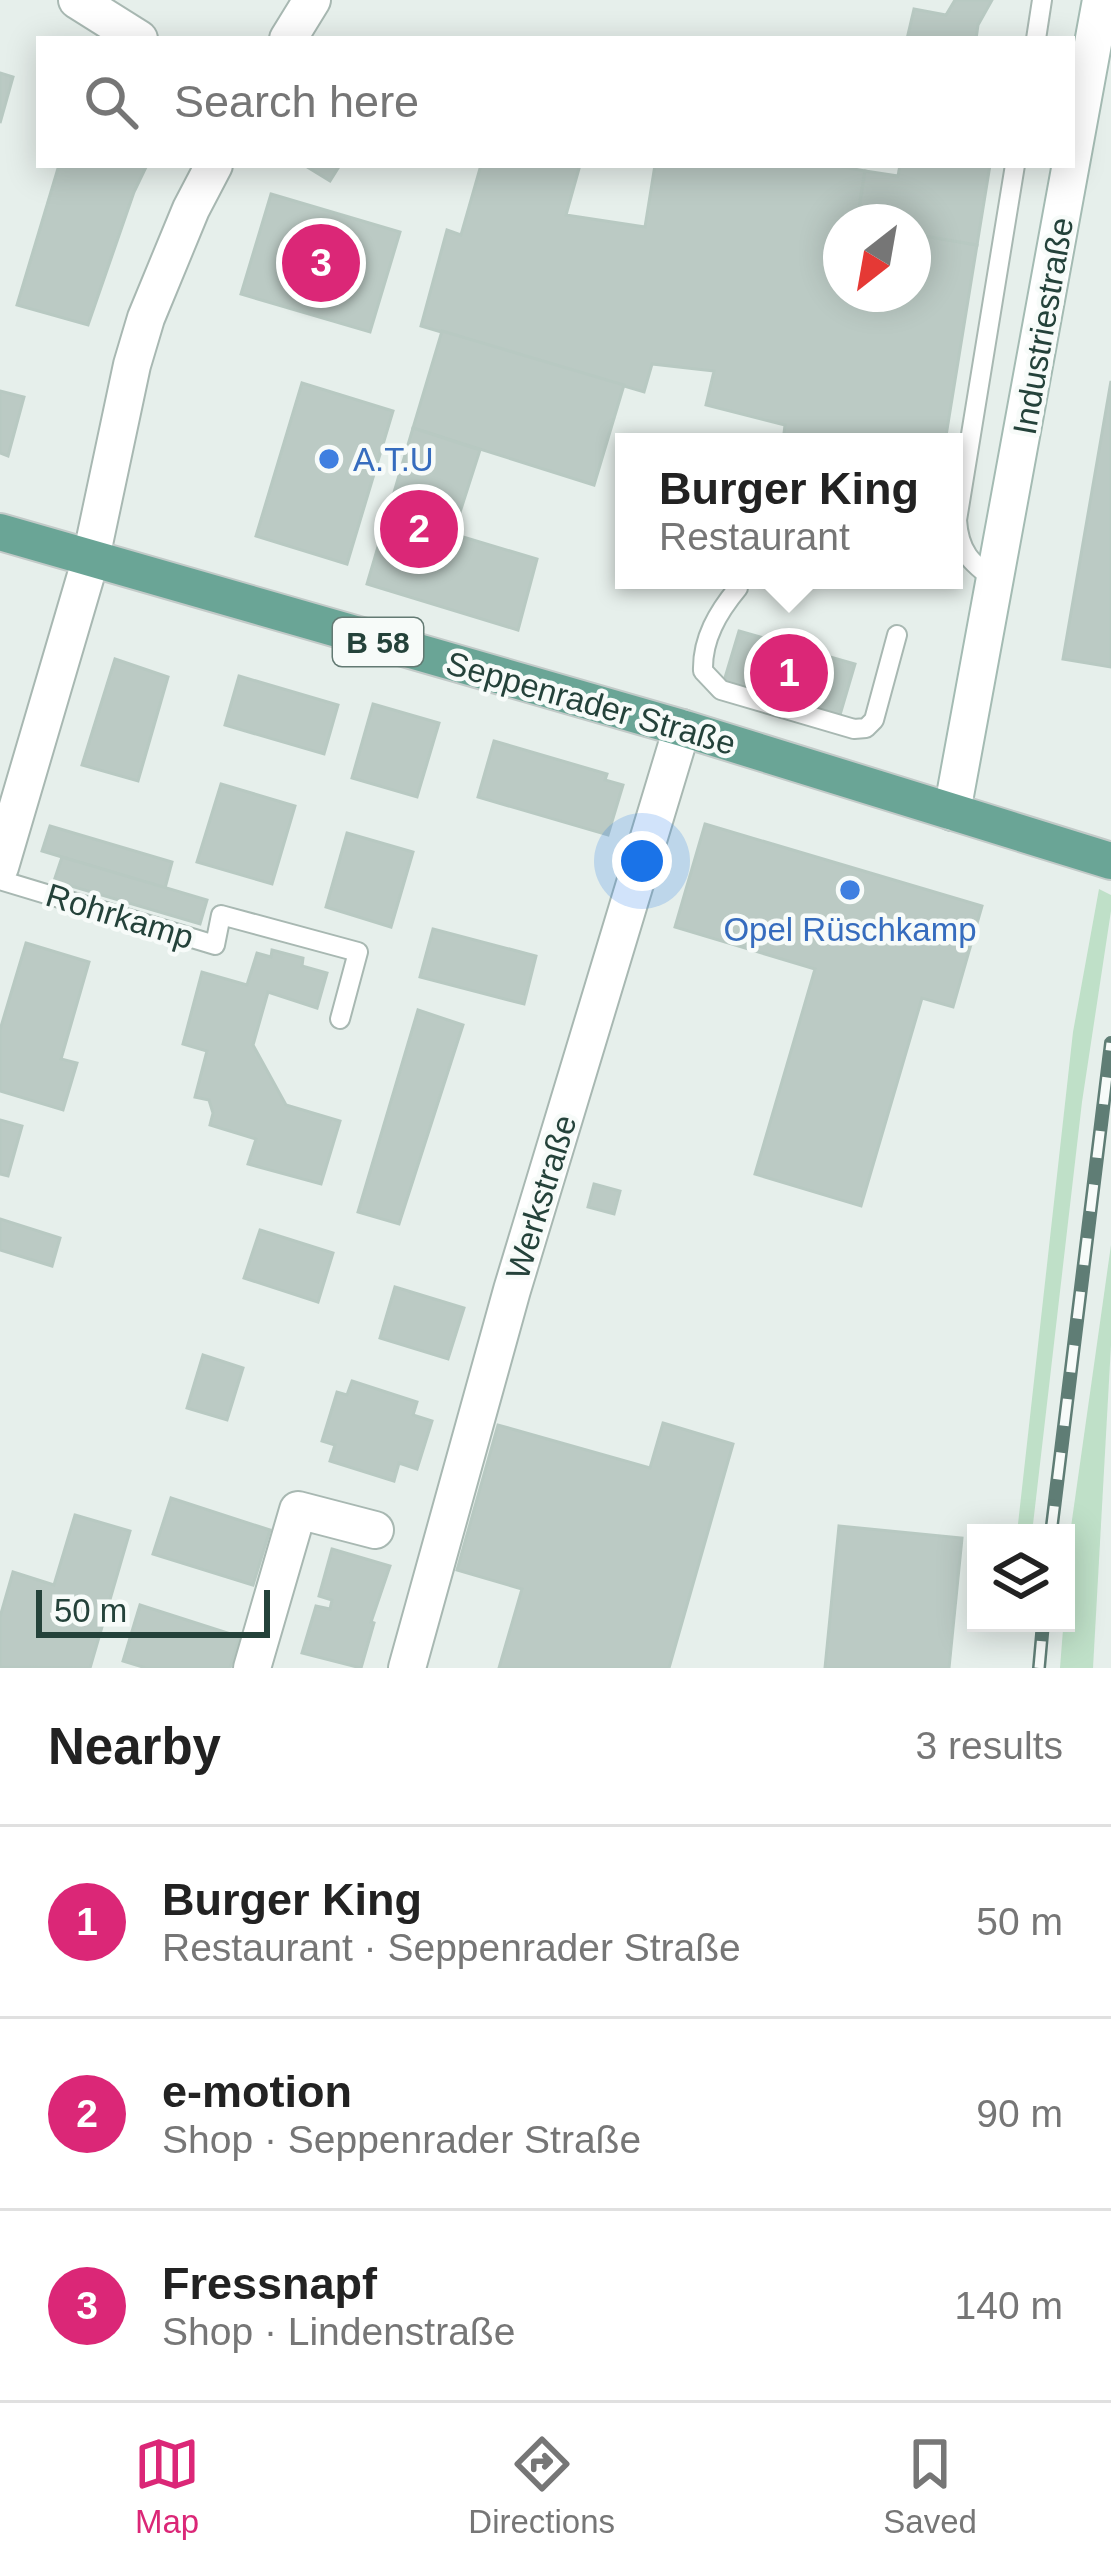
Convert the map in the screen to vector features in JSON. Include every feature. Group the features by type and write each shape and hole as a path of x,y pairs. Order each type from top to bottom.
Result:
{"main road":[{"name":"Seppenrader Straße","path":"0,532 682,728 1111,861"}],"street":[{"path":"76,0 135,36"},
{"path":"290,36 312,0"},
{"name":"Industriestraße","path":"1075,144 1101,0"},
{"path":"0,867 91,558 146,318 190,209 212,168"},
{"name":"Industriestraße","path":"952,812 1071,168"},
{"name":"Werkstraße","path":"407,1668 512,1290 682,728"},
{"path":"252,1668 298,1510 375,1530"}],"lane":[{"path":"1036,36 1042,0"},
{"name":"Industriestraße","path":"963,483 1015,168"},
{"name":"Industriestraße","path":"963,550 970,562 996,581"},
{"path":"737,589 717,614 702,658 710,682 722,691 854,729 866,728 874,720 897,635"},
{"name":"Rohrkamp","path":"0,880 214,945 220,915 358,952 340,1019"}],"green space":[{"path":"1099,889 1111,895 1111,911 1082,1102 1033,1524 1018,1524 1073,1032"},
{"path":"1111,1245 1111,1345 1093,1668 1060,1668 1063,1632 1075,1632 1071,1524"}],"building":[{"path":"955,0 992,0 976,36 908,36 914,9 946,15"},
{"path":"0,73 13,77 0,123"},
{"path":"58,168 146,168 88,325 17,305"},
{"path":"309,168 338,168 330,181"},
{"path":"480,168 579,168 566,215 645,227 655,168 865,171 860,204 823,204 823,312 931,312 931,237 977,245 946,433 784,433 785,425 706,405 714,371 652,364 644,392 421,326 447,230 461,235"},
{"path":"899,168 990,168 977,245 931,237 931,204 860,204 865,171 898,176"},
{"path":"271,194 400,232 370,332 241,294"},
{"path":"442,331 624,385 594,485 413,428"},
{"path":"1111,381 1111,667 1063,659"},
{"name":"A.T.U","path":"302,383 393,411 347,564 256,536"},
{"path":"0,391 24,397 8,456 0,453"},
{"path":"413,428 480,450 453,534 537,559 518,630 367,584"},
{"path":"739,631 855,664 840,715 724,681"},
{"path":"115,659 168,677 138,781 82,765"},
{"path":"239,676 338,705 324,754 225,725"},
{"path":"373,704 439,723 417,797 352,778"},
{"path":"494,741 607,774 605,780 623,785 608,835 478,797"},
{"path":"221,784 295,806 272,884 197,862"},
{"path":"705,824 982,906 953,1007 922,998 861,1206 755,1174 815,969 675,927"},
{"path":"50,826 172,862 165,888 42,851"},
{"path":"347,833 413,852 391,927 326,907"},
{"path":"62,857 207,900 200,924 54,881"},
{"path":"433,929 536,956 524,1004 420,977"},
{"path":"26,943 89,962 61,1059 77,1063 63,1110 0,1091 0,1030"},
{"path":"272,950 303,958 302,966 327,973 317,1008 268,992 253,1045 286,1105 340,1121 321,1184 248,1164 256,1139 210,1125 209,1100 195,1097 207,1051 183,1044 202,972 247,985 257,953 271,957"},
{"path":"418,1010 463,1025 399,1224 358,1212"},
{"path":"0,1120 22,1126 8,1176 0,1174"},
{"path":"594,1184 620,1191 614,1214 588,1207"},
{"path":"0,1219 60,1238 52,1266 0,1250"},
{"path":"260,1230 333,1253 318,1302 244,1278"},
{"path":"395,1287 464,1308 448,1359 380,1338"},
{"path":"203,1355 243,1368 227,1420 187,1408"},
{"path":"352,1381 417,1402 413,1415 432,1421 417,1469 399,1463 394,1481 330,1461 335,1445 322,1441 337,1392 347,1395"},
{"path":"663,1423 733,1444 669,1668 499,1668 522,1589 457,1570 498,1425 650,1468"},
{"path":"171,1498 270,1530 253,1585 153,1554"},
{"path":"75,1515 130,1531 90,1668 0,1667 0,1617 13,1572 54,1585"},
{"path":"839,1526 962,1538 949,1668 825,1668"},
{"path":"332,1549 390,1566 361,1668 302,1653 316,1606 330,1609 332,1600 319,1596"},
{"path":"140,1605 240,1637 230,1668 146,1668 123,1661"}],"railway":[{"path":"1052,1524 1111,1043"},
{"path":"1039,1668 1042,1632"}],"place":[{"name":"Fressnapf","path":"321,263"},
{"name":"A.T.U","path":"329,459"},
{"name":"e-motion","path":"419,529"},
{"name":"Burger King","path":"789,673"},
{"name":"Opel Rüschkamp","path":"850,890"}]}
